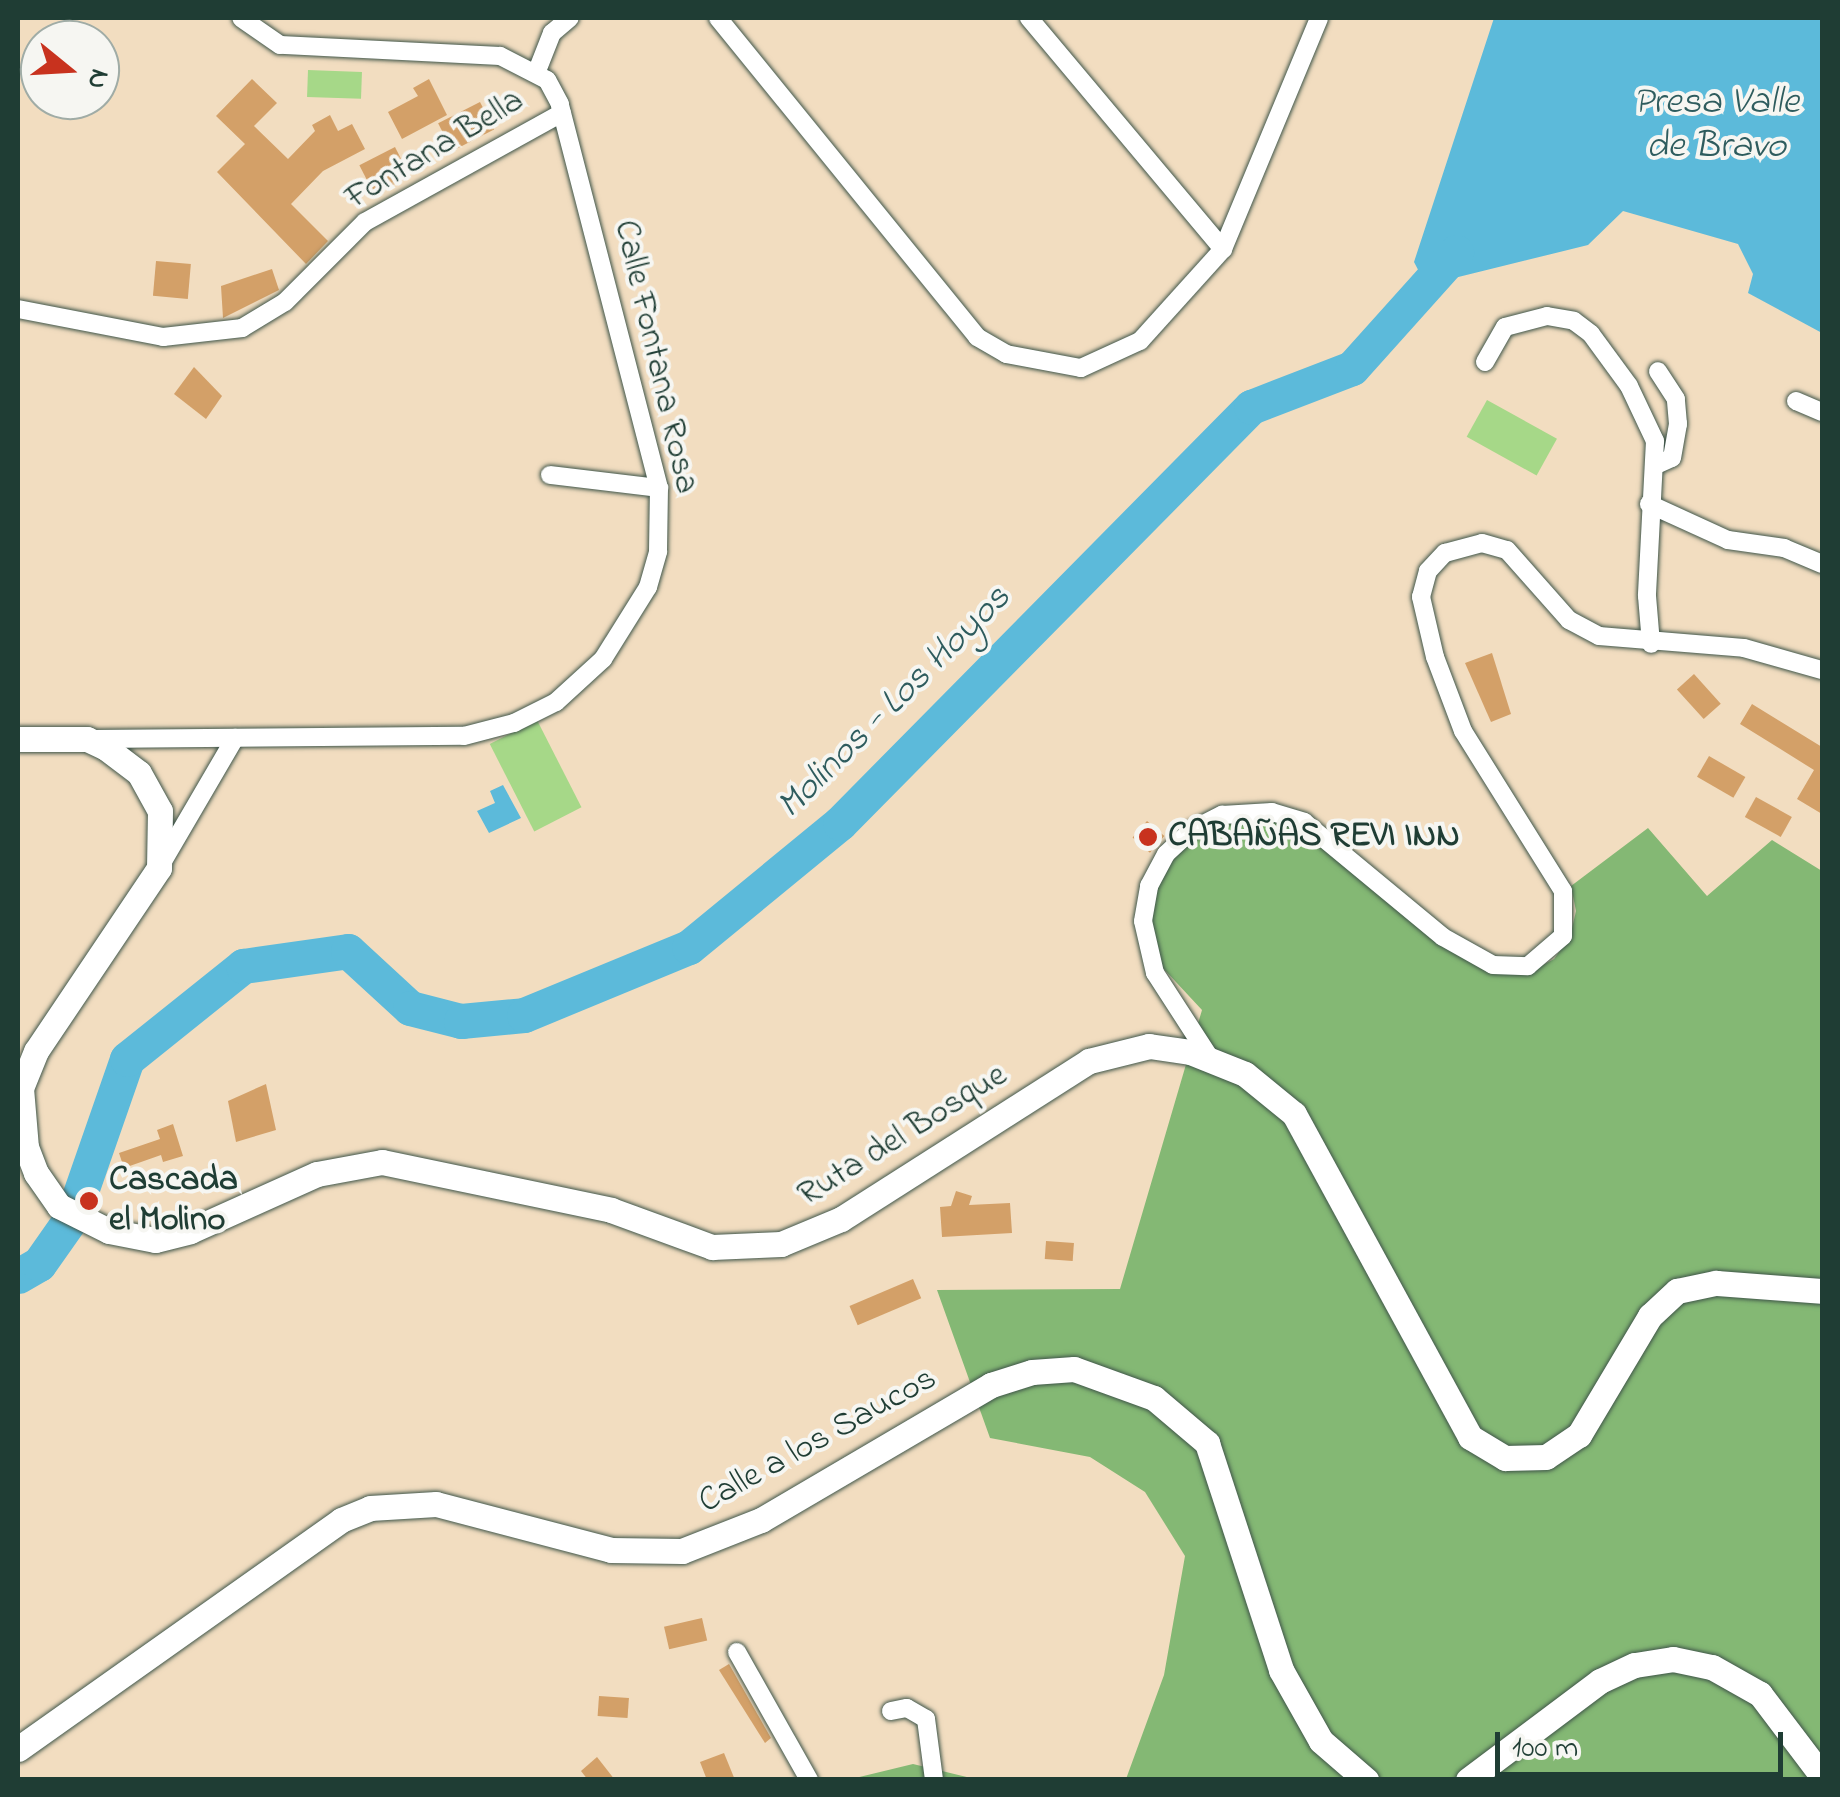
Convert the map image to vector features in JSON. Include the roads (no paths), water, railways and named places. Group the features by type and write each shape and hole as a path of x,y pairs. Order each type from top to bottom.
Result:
{"street":[{"path":"241,18 267,40 292,48 500,56 537,71 552,33 570,18"},
{"path":"718,18 978,337 996,350 1081,368 1111,359 1140,341 1224,249 1319,18"},
{"path":"1029,18 1224,249"},
{"name":"Calle Fontana Rosa","path":"87,739 464,736 514,724 556,702 603,659 648,587 658,551 658,488 562,113 537,71"},
{"name":"Fontana Bella","path":"18,309 163,337 242,328 286,302 366,222 562,113"},
{"path":"1485,362 1492,341 1515,322 1547,316 1574,321 1592,334 1629,386 1655,440 1650,504 1652,644"},
{"path":"1656,464 1672,458 1678,424 1676,399 1658,371"},
{"path":"1796,400 1822,412"},
{"path":"550,475 658,488"},
{"path":"1650,504 1728,540 1784,548 1822,564"},
{"path":"1212,1062 1155,973 1143,921 1149,886 1166,854 1192,830 1222,815 1272,812 1304,822 1443,938 1493,964 1528,966 1563,936 1564,891 1463,731 1435,657 1420,597 1436,561 1469,543 1495,545 1517,558 1569,620 1599,636 1652,644 1744,648 1822,670"},
{"path":"159,868 234,738"},
{"path":"18,739 87,739 128,764 155,797 162,827 159,868"},
{"name":"Ruta del Bosque","path":"159,868 36,1051 22,1088 26,1146 59,1206 83,1219 155,1240 332,1168 382,1162 612,1210 712,1247 758,1248 801,1238 841,1220 1108,1054 1149,1046 1212,1062 1264,1086 1306,1130 1460,1420 1492,1453 1533,1460 1570,1444 1650,1316 1677,1291 1716,1283 1822,1291"},
{"name":"Calle a los Saucos","path":"18,1749 341,1520 370,1508 436,1504 611,1550 682,1551 761,1520 991,1385 1032,1372 1074,1368 1154,1398 1207,1443 1281,1670 1320,1740 1366,1780"},
{"path":"738,1652 809,1780"},
{"path":"1468,1780 1600,1681 1635,1665 1673,1659 1728,1674 1760,1694 1822,1776"},
{"path":"891,1712 907,1708 926,1719 934,1780"}],"water":[{"name":"Presa Valle de Bravo","path":"1494,18 1822,18 1822,333 1748,293 1753,274 1738,244 1623,211 1588,245 1426,285 1414,262"},
{"path":"503,785 521,818 489,833 477,811 495,803 490,791"}],"waterway":[{"name":"Molinos - Los Hoyos","path":"18,1276 39,1264 72,1217 127,1059 243,966 348,951 410,1008 461,1021 524,1015 689,947 840,823 1251,407 1352,368 1456,252"}],"place":[{"name":"CABAÑAS REVI INN","path":"1148,837"},
{"name":"Cascada el Molino","path":"89,1201"}]}
